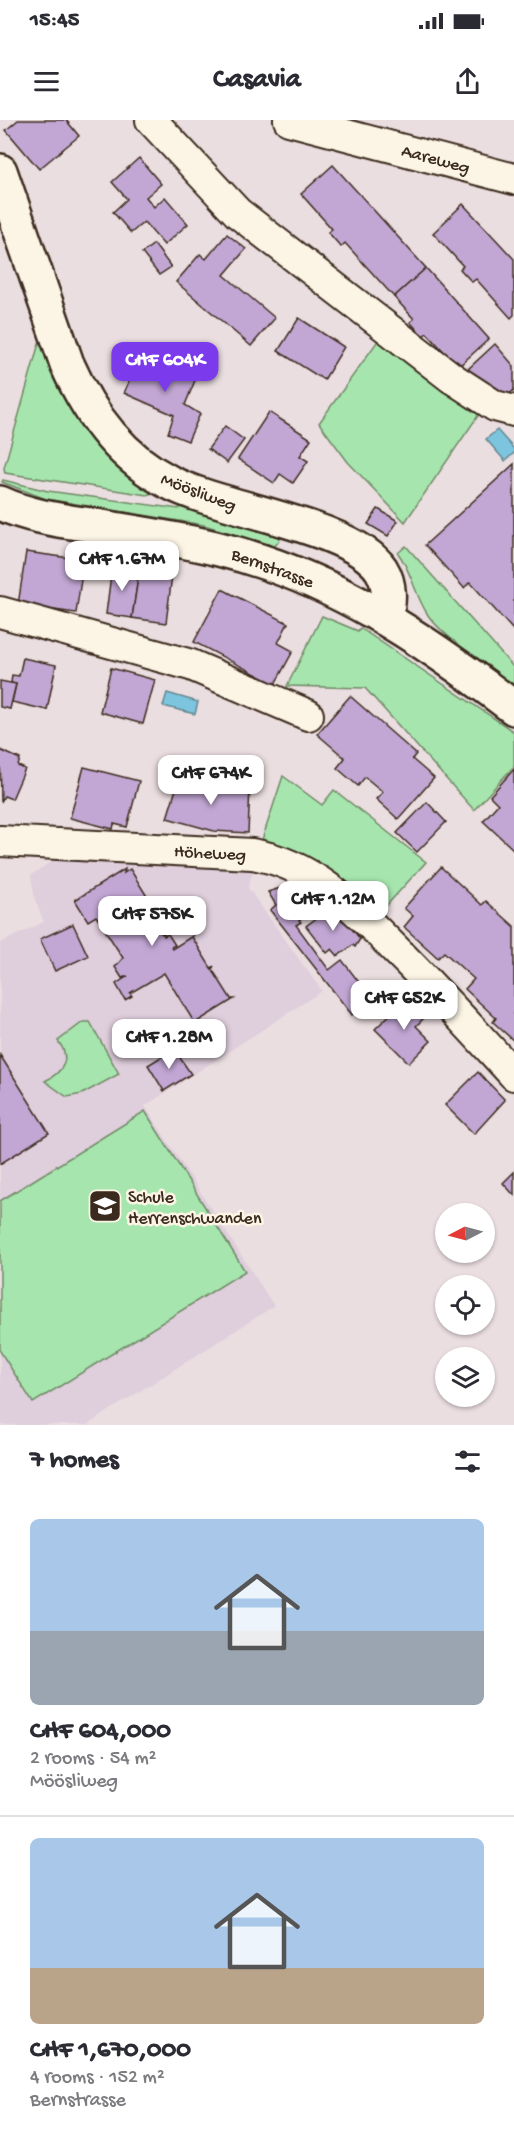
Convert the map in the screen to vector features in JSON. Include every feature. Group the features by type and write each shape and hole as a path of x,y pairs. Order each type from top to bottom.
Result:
{"street":[{"path":"151,120 238,213 452,378 495,406 514,411"},
{"name":"Aareweg","path":"289,120 514,179"},
{"name":"Möösliweg","path":"0,171 67,364 93,415 112,437 132,458 170,483 337,539 360,550 381,569 389,589 388,608"},
{"name":"Bernstrasse","path":"1,510 221,549 301,576 340,593 388,608 514,708"},
{"path":"0,612 191,665 308,715"},
{"name":"Höheweg","path":"0,841 252,854 265,856 292,866 315,878 345,900 427,982 514,1075"}],"shaded area":[{"name":"Schule Herrenschwanden","path":"67,851 255,864 248,888 322,991 145,1106 274,1306 87,1425 0,1425 0,943 44,922 35,900 31,875"}],"green space":[{"path":"382,335 482,410 405,522 348,462 319,423"},
{"path":"39,343 42,345 59,390 84,429 115,463 152,493 147,495 5,473 4,468"},
{"path":"3,480 48,491 179,509 180,507 282,537 275,546 204,525 46,499 2,482"},
{"path":"406,546 514,668 514,687 456,643 428,615 398,553"},
{"path":"322,616 358,631 360,628 514,732 514,766 474,810 365,688 287,686"},
{"path":"283,776 322,805 334,790 426,862 375,918 260,846"},
{"path":"83,1022 90,1022 119,1074 82,1094 67,1097 45,1081 57,1073 64,1064 64,1054 58,1041"},
{"path":"145,1111 245,1271 33,1403 0,1351 0,1201"}],"water":[{"path":"497,430 514,449 514,453 505,461 486,439"},
{"path":"167,693 198,702 195,714 163,706"}],"building":[{"path":"18,120 66,120 79,136 39,169 6,130"},
{"path":"139,158 161,184 146,197 154,207 165,197 188,224 164,245 144,222 131,233 113,212 127,199 112,182"},
{"path":"333,165 426,268 394,297 345,243 341,247 328,232 332,229 301,194"},
{"path":"463,204 514,259 514,315 511,318 476,279 472,282 460,269 463,266 433,233"},
{"path":"227,234 246,249 224,275 275,318 251,346 176,282 200,254 206,259"},
{"path":"154,244 171,267 159,275 142,253"},
{"path":"426,268 489,339 458,367 427,333 423,336 410,322 414,319 394,297"},
{"path":"299,318 344,347 324,380 278,351"},
{"path":"495,344 514,366 514,390 505,398 466,371"},
{"path":"141,353 196,378 185,405 200,414 188,441 168,433 174,415 124,393"},
{"path":"269,412 311,439 300,456 308,461 293,483 280,474 274,483 238,459"},
{"path":"225,426 244,440 227,463 208,449"},
{"path":"514,464 514,631 470,582 464,588 425,545"},
{"path":"378,509 398,521 388,536 368,524"},
{"path":"26,552 84,560 76,613 18,605"},
{"path":"112,567 139,571 132,618 106,614"},
{"path":"139,571 172,575 166,623 132,618"},
{"path":"222,589 288,623 278,643 293,651 275,684 194,642"},
{"path":"23,658 56,665 47,710 12,702 16,684 11,683 12,675 19,676"},
{"path":"111,668 155,680 143,724 100,712"},
{"path":"0,681 16,684 10,709 0,707"},
{"path":"350,696 416,754 412,759 434,778 398,819 376,799 383,792 365,777 358,786 337,768 345,758 317,734"},
{"path":"0,750 20,759 18,766 25,769 12,799 4,796 1,802"},
{"path":"84,767 139,781 127,827 114,824 113,829 70,818"},
{"path":"514,769 514,850 483,821 498,804 490,796"},
{"path":"181,773 223,787 250,787 248,833 214,831 167,818"},
{"path":"427,802 446,822 417,852 397,833"},
{"path":"441,867 482,905 486,901 514,926 514,1041 493,1022 496,1018 465,989 474,979 444,952 438,958 404,927 413,916 404,908"},
{"path":"125,869 124,873 130,869 148,898 142,901 145,901 143,903 162,934 164,932 164,936 168,934 175,945 171,947 172,949 194,935 192,937 211,968 214,966 212,969 231,999 234,999 192,1025 194,1022 164,973 130,993 132,996 125,1000 116,984 128,976 122,978 115,967 123,958 96,916 88,921 75,900"},
{"path":"293,884 312,909 296,925 329,970 342,960 372,999 352,1015 270,910 276,905 268,892"},
{"path":"334,905 360,939 355,947 353,945 338,956 332,949 327,953 306,926"},
{"path":"73,924 88,956 55,971 40,939"},
{"path":"406,999 424,1018 416,1026 431,1041 409,1063 375,1029"},
{"path":"174,1049 191,1074 164,1091 148,1065"},
{"path":"0,1055 49,1133 0,1164"},
{"path":"478,1072 505,1100 474,1134 445,1105"},
{"path":"514,1172 514,1195 503,1183"}],"place":[{"name":"Schule Herrenschwanden","path":"105,1206"}]}
